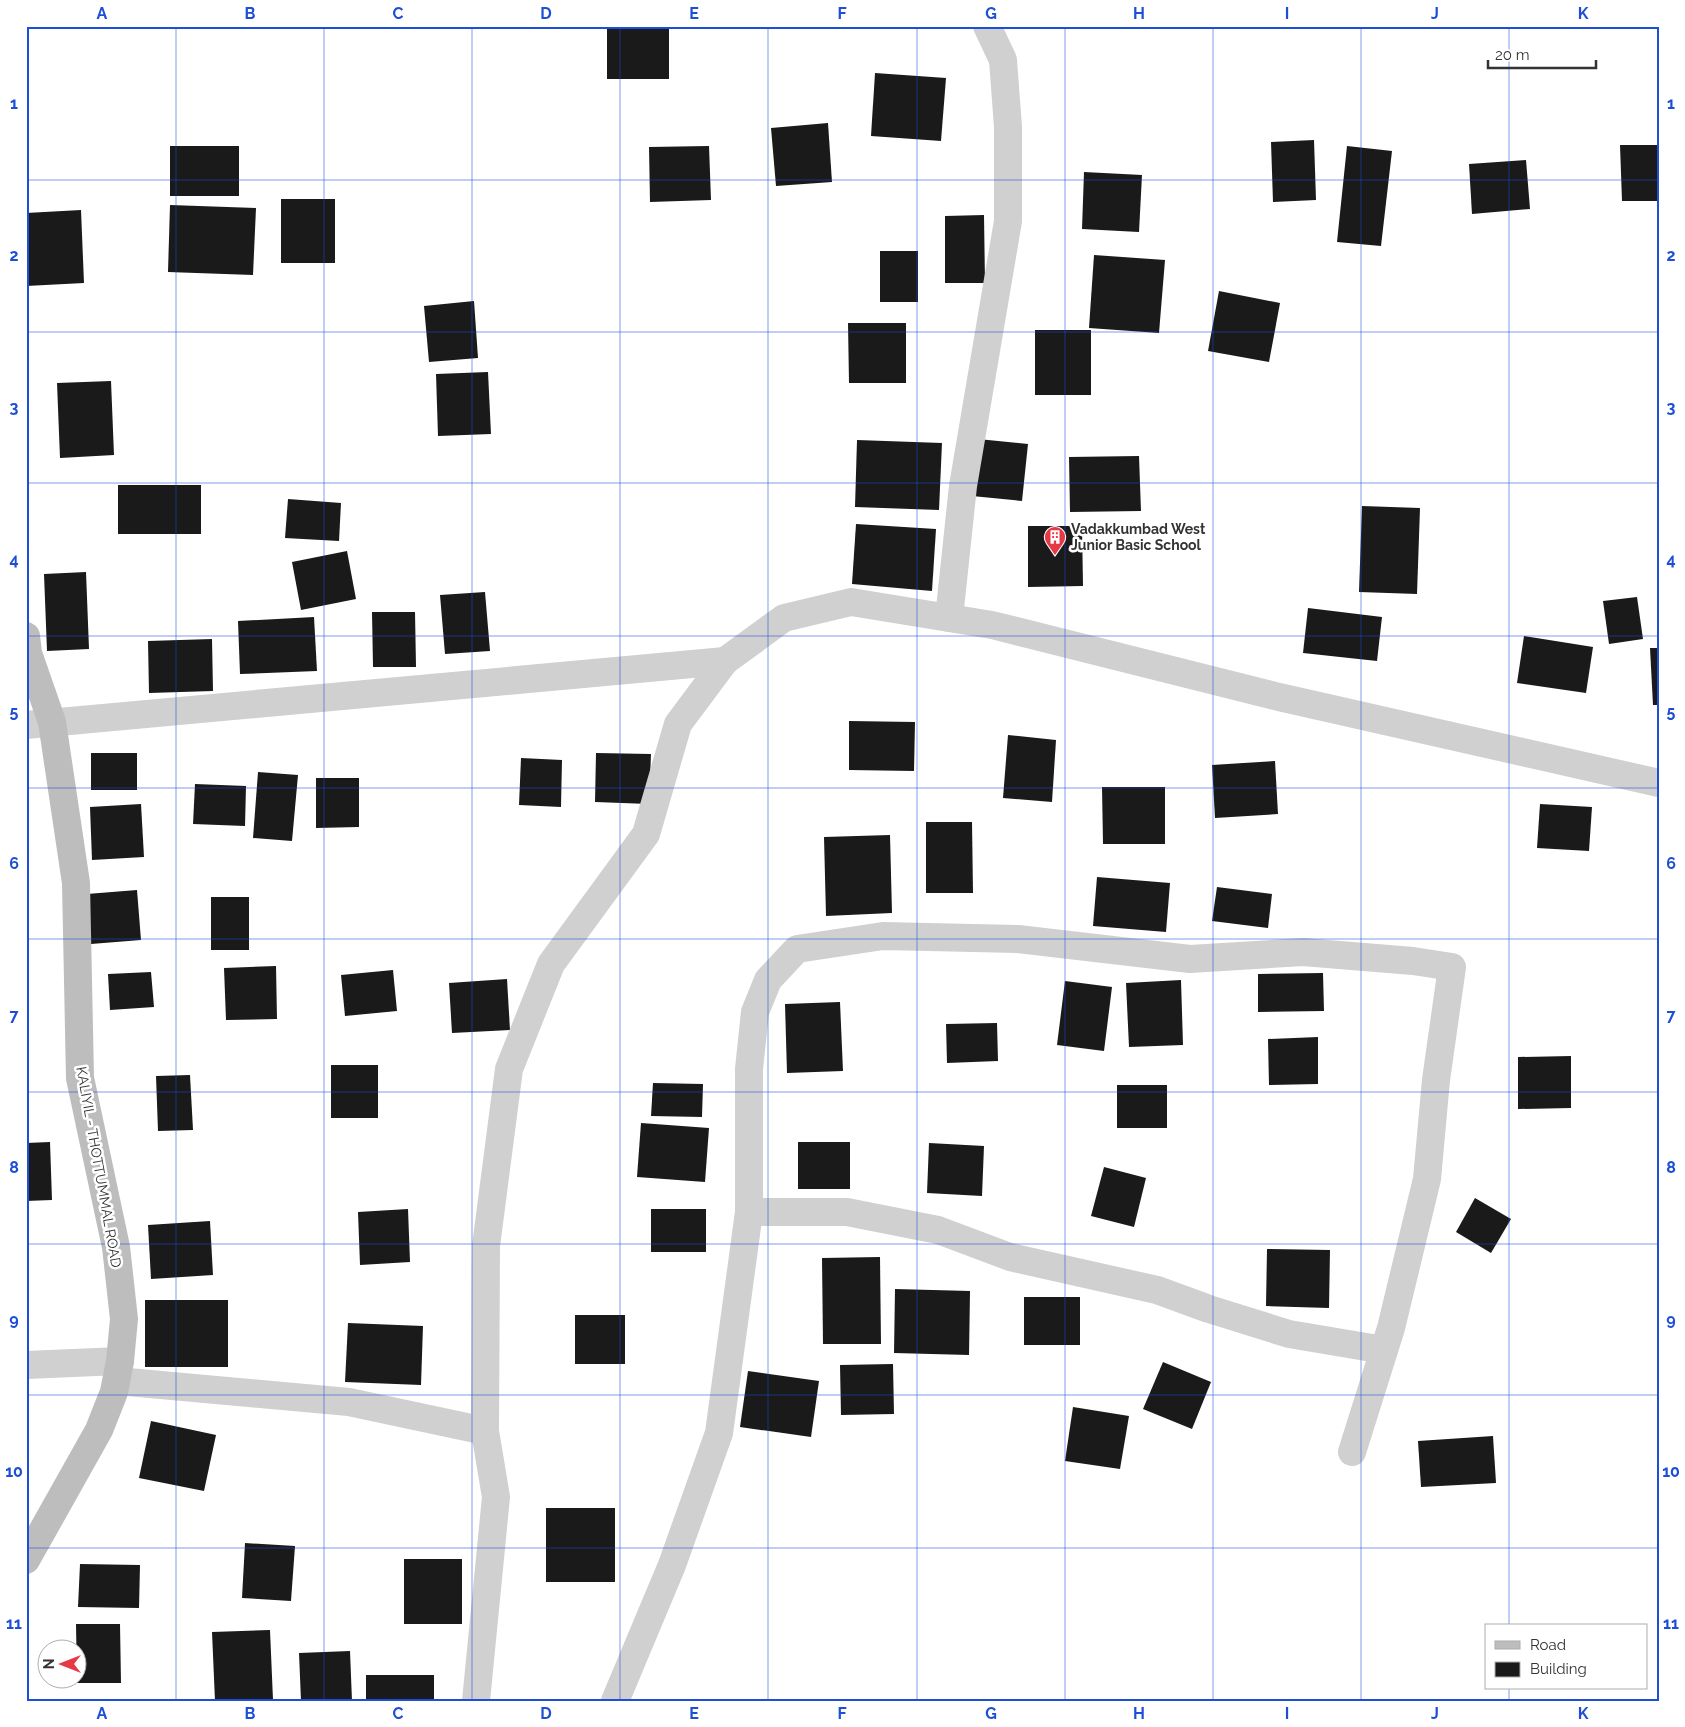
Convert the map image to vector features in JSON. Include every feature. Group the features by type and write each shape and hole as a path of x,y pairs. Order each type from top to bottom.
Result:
{"main road":[{"name":"KALIYIL - THOTTUMMAL ROAD","path":"26,636 39,723 76,883 80,1078 116,1247 124,1319 118,1371 99,1430 26,1560"}],"street":[{"path":"949,618 963,486 1008,221 1008,127 1003,60 987,26"},
{"path":"476,1701 496,1497 485,1431 486,1246 509,1069 551,964 646,834 678,724 725,661 784,618 851,602 992,625 1279,697 1659,783"},
{"path":"39,723 725,661"},
{"path":"615,1701 672,1565 719,1433 749,1212 749,1069 755,1012 768,980 797,948 883,936 1018,938 1190,959 1303,952 1413,961 1452,967 1436,1080 1427,1179 1384,1350 1352,1452"},
{"path":"749,1212 847,1212 938,1230 1010,1257 1157,1290 1209,1309 1289,1334 1384,1350"},
{"path":"26,1365 118,1371 349,1402 485,1431"}],"building":[{"path":"607,26 669,26 669,79 607,79"},
{"path":"875,73 946,78 941,141 871,136"},
{"path":"828,123 832,182 776,186 771,128"},
{"path":"1314,140 1316,200 1273,202 1271,142"},
{"path":"1620,145 1659,145 1659,201 1622,201"},
{"path":"170,146 239,146 239,196 170,196"},
{"path":"709,146 711,200 650,202 649,147"},
{"path":"1347,146 1392,151 1381,246 1337,242"},
{"path":"1526,160 1530,209 1472,214 1469,164"},
{"path":"1084,172 1142,175 1139,232 1082,229"},
{"path":"281,199 335,199 335,263 281,263"},
{"path":"170,205 256,208 253,275 168,272"},
{"path":"81,210 84,283 26,286 26,213"},
{"path":"984,215 985,283 945,283 945,216"},
{"path":"880,251 918,251 918,302 880,302"},
{"path":"1094,255 1165,260 1159,333 1089,328"},
{"path":"1219,291 1280,303 1269,362 1208,351"},
{"path":"474,301 478,358 429,362 424,306"},
{"path":"848,323 906,323 906,383 849,383"},
{"path":"1035,330 1091,330 1091,395 1035,395"},
{"path":"488,372 491,434 438,436 436,374"},
{"path":"111,381 114,455 60,458 57,383"},
{"path":"978,439 1028,444 1022,501 972,496"},
{"path":"857,440 942,443 939,510 855,507"},
{"path":"1139,456 1141,511 1070,512 1069,457"},
{"path":"118,485 201,485 201,534 118,534"},
{"path":"288,499 341,503 339,541 285,538"},
{"path":"1362,506 1420,508 1417,594 1359,592"},
{"path":"856,524 936,529 932,591 852,584"},
{"name":"Vadakkumbad West Junior Basic School","path":"1028,526 1082,526 1083,586 1028,587"},
{"path":"347,551 356,599 301,610 292,562"},
{"path":"86,572 89,649 47,651 44,574"},
{"path":"485,592 490,651 445,654 440,595"},
{"path":"1637,597 1643,639 1609,644 1603,601"},
{"path":"1308,608 1382,617 1377,661 1303,653"},
{"path":"372,612 415,612 416,667 373,667"},
{"path":"314,617 317,671 240,674 238,621"},
{"path":"1524,636 1593,647 1586,693 1517,683"},
{"path":"212,639 213,691 149,693 148,641"},
{"path":"1650,648 1659,648 1659,705 1653,705"},
{"path":"849,721 915,722 914,771 849,770"},
{"path":"1008,735 1056,740 1052,802 1003,798"},
{"path":"91,753 137,753 137,790 91,790"},
{"path":"596,753 651,754 649,804 595,802"},
{"path":"521,758 562,760 561,807 519,805"},
{"path":"1275,761 1278,814 1215,818 1212,765"},
{"path":"258,772 298,775 292,841 253,838"},
{"path":"316,778 359,778 359,827 316,828"},
{"path":"195,784 246,786 245,826 193,824"},
{"path":"1102,787 1165,787 1165,844 1103,844"},
{"path":"141,804 144,857 92,860 90,807"},
{"path":"1540,804 1592,807 1589,851 1537,848"},
{"path":"926,822 972,822 973,893 926,893"},
{"path":"890,835 892,913 826,916 824,837"},
{"path":"1097,877 1170,883 1166,932 1093,926"},
{"path":"1217,887 1272,894 1268,928 1212,921"},
{"path":"137,890 141,940 91,944 87,894"},
{"path":"211,897 249,897 249,950 211,950"},
{"path":"276,966 277,1019 226,1020 224,968"},
{"path":"393,970 397,1011 345,1016 341,975"},
{"path":"151,972 154,1007 110,1010 108,974"},
{"path":"1323,973 1324,1011 1258,1012 1258,974"},
{"path":"507,979 510,1030 452,1033 449,983"},
{"path":"1181,980 1183,1045 1129,1047 1126,983"},
{"path":"1065,981 1112,987 1104,1051 1057,1045"},
{"path":"840,1002 843,1071 787,1073 785,1004"},
{"path":"997,1023 998,1061 947,1063 946,1024"},
{"path":"1318,1037 1318,1084 1269,1085 1268,1039"},
{"path":"1571,1056 1571,1108 1518,1109 1518,1057"},
{"path":"331,1065 378,1065 378,1118 331,1118"},
{"path":"190,1075 193,1130 158,1131 156,1076"},
{"path":"653,1083 703,1084 702,1117 651,1116"},
{"path":"1117,1085 1167,1085 1167,1128 1117,1128"},
{"path":"641,1123 709,1128 705,1182 637,1177"},
{"path":"50,1142 52,1200 26,1201 26,1143"},
{"path":"798,1142 850,1142 850,1189 798,1189"},
{"path":"929,1143 984,1146 982,1196 927,1193"},
{"path":"1104,1167 1146,1178 1134,1227 1091,1216"},
{"path":"1475,1198 1511,1219 1491,1253 1456,1232"},
{"path":"408,1209 410,1262 360,1265 358,1212"},
{"path":"651,1209 706,1209 706,1252 651,1252"},
{"path":"210,1221 213,1275 151,1279 148,1225"},
{"path":"1267,1249 1330,1250 1329,1308 1266,1306"},
{"path":"880,1257 881,1344 823,1344 822,1258"},
{"path":"895,1289 970,1291 969,1355 894,1353"},
{"path":"1024,1297 1080,1297 1080,1345 1024,1345"},
{"path":"145,1300 228,1300 228,1367 145,1367"},
{"path":"575,1315 625,1315 625,1364 575,1364"},
{"path":"348,1323 423,1326 421,1385 345,1382"},
{"path":"1163,1362 1211,1382 1192,1429 1143,1409"},
{"path":"893,1364 894,1414 841,1415 840,1365"},
{"path":"748,1371 819,1381 811,1437 740,1427"},
{"path":"1073,1407 1129,1416 1120,1469 1065,1461"},
{"path":"151,1421 216,1435 204,1491 139,1478"},
{"path":"1493,1436 1496,1483 1421,1487 1418,1441"},
{"path":"546,1508 615,1508 615,1582 546,1582"},
{"path":"245,1543 295,1546 291,1601 242,1598"},
{"path":"404,1559 462,1559 462,1624 404,1624"},
{"path":"80,1564 140,1565 139,1608 78,1607"},
{"path":"76,1624 120,1624 121,1683 88,1683 88,1640 76,1640"},
{"path":"270,1630 273,1700 215,1701 212,1632"},
{"path":"350,1651 352,1701 301,1701 299,1653"},
{"path":"366,1675 434,1675 434,1701 366,1701"}],"place":[{"name":"Vadakkumbad West Junior Basic School","path":"1055,556"}]}
